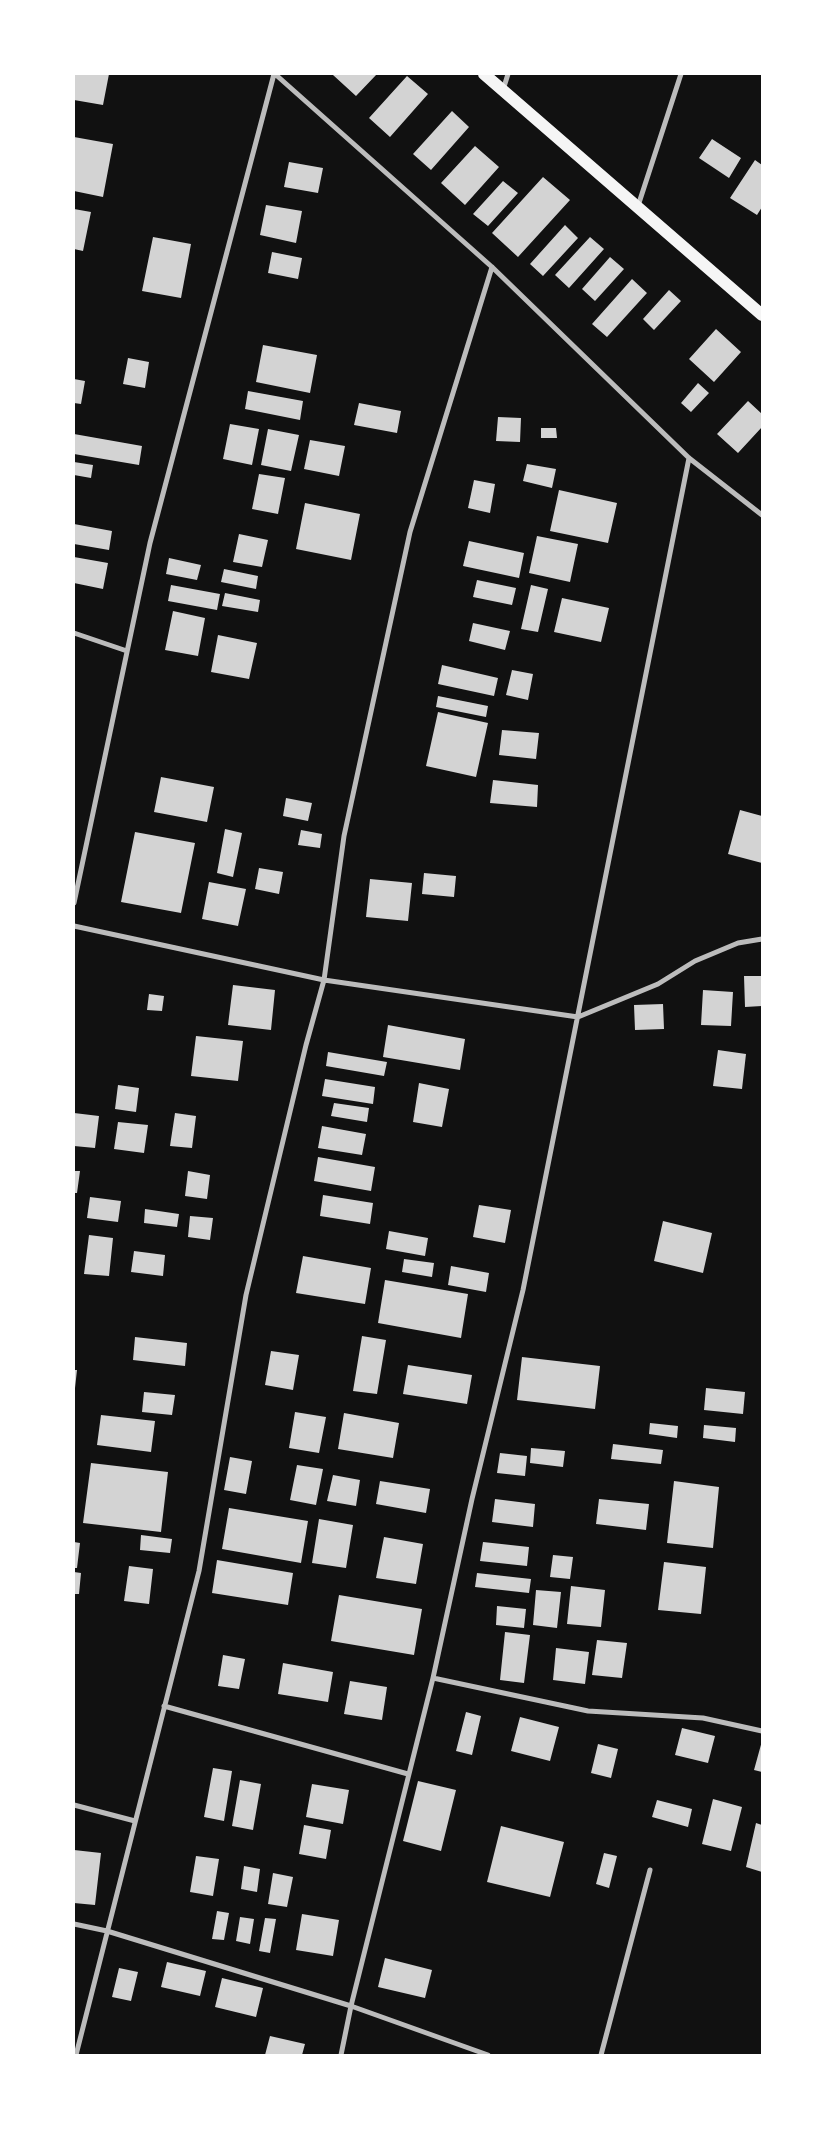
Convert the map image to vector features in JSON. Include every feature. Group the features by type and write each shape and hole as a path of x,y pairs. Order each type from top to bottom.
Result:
{"main road":[{"path":"484,74 762,315"}],"street":[{"path":"74,903 150,543 275,74 492,267 689,458 762,515"},
{"path":"503,90 508,74"},
{"path":"638,207 681,74"},
{"path":"76,2055 199,1570 246,1295 306,1045 324,980 344,836 410,532 492,267"},
{"path":"341,2055 351,2006 408,1774 434,1678 472,1499 523,1290 578,1017 624,773 689,458"},
{"path":"74,633 128,651"},
{"path":"74,926 324,980 578,1017 658,984 695,961 738,943 762,939"},
{"path":"434,1678 588,1711 703,1718 762,1731"},
{"path":"164,1706 408,1774"},
{"path":"74,1805 135,1821"},
{"path":"602,2055 650,1870"},
{"path":"74,1924 107,1932 351,2006 488,2055"}],"building":[{"path":"74,74 109,74 103,105 74,100"},
{"path":"334,74 377,74 356,96"},
{"path":"407,76 428,94 390,137 369,118"},
{"path":"452,111 469,127 431,170 413,154"},
{"path":"74,137 113,144 103,197 74,191"},
{"path":"712,139 741,158 729,178 699,158"},
{"path":"475,146 499,167 465,205 441,183"},
{"path":"755,160 762,165 762,207 757,215 730,198"},
{"path":"289,162 323,168 318,193 284,187"},
{"path":"543,177 570,200 518,257 492,233"},
{"path":"503,181 518,193 488,226 473,214"},
{"path":"266,205 302,211 296,243 260,235"},
{"path":"74,209 91,212 83,251 74,249"},
{"path":"565,225 578,238 543,276 530,264"},
{"path":"153,237 191,244 181,298 142,291"},
{"path":"590,237 604,249 569,288 555,275"},
{"path":"272,252 302,258 298,279 268,273"},
{"path":"610,257 624,269 595,301 582,289"},
{"path":"632,279 647,293 607,337 592,324"},
{"path":"669,290 681,301 654,330 643,319"},
{"path":"716,329 741,352 714,382 689,359"},
{"path":"263,345 317,355 310,393 256,382"},
{"path":"128,358 149,362 145,388 123,384"},
{"path":"74,379 85,381 81,404 74,403"},
{"path":"698,383 709,393 691,412 681,403"},
{"path":"248,391 303,401 300,420 245,409"},
{"path":"748,401 762,414 762,427 738,453 717,434"},
{"path":"359,403 401,411 397,433 354,425"},
{"path":"498,417 521,418 520,442 496,441"},
{"path":"230,424 259,429 252,465 223,459"},
{"path":"541,428 556,428 557,438 541,438"},
{"path":"268,429 299,435 291,471 261,465"},
{"path":"74,434 142,446 139,465 74,454"},
{"path":"310,440 345,446 339,476 304,469"},
{"path":"74,462 93,465 91,478 74,475"},
{"path":"527,464 556,469 552,488 523,481"},
{"path":"259,474 285,478 278,514 252,509"},
{"path":"474,480 495,484 490,513 468,508"},
{"path":"559,490 617,503 608,543 550,531"},
{"path":"305,503 360,514 351,560 296,549"},
{"path":"74,524 112,531 109,550 74,544"},
{"path":"239,534 268,540 262,567 233,562"},
{"path":"537,536 578,544 570,582 529,573"},
{"path":"469,541 524,553 519,578 463,566"},
{"path":"74,557 108,563 103,589 74,583"},
{"path":"169,558 201,565 197,580 166,574"},
{"path":"224,569 258,576 256,589 221,582"},
{"path":"477,580 516,588 512,605 473,597"},
{"path":"171,585 220,594 217,610 168,601"},
{"path":"531,585 548,589 538,632 521,629"},
{"path":"225,593 260,600 258,612 222,606"},
{"path":"562,598 609,608 601,642 554,632"},
{"path":"173,611 205,618 198,656 165,650"},
{"path":"473,623 510,631 505,650 469,641"},
{"path":"218,635 257,643 249,679 211,672"},
{"path":"442,665 498,678 494,696 438,684"},
{"path":"512,670 533,674 528,700 506,695"},
{"path":"438,696 488,706 486,717 436,707"},
{"path":"438,712 488,723 476,777 426,766"},
{"path":"502,730 539,733 536,759 499,755"},
{"path":"161,777 214,787 207,822 154,812"},
{"path":"493,780 538,785 537,807 490,803"},
{"path":"286,798 312,803 308,821 283,816"},
{"path":"740,810 762,816 762,863 728,854"},
{"path":"225,829 242,833 233,877 217,873"},
{"path":"301,830 322,834 320,848 298,845"},
{"path":"135,832 195,843 181,913 121,902"},
{"path":"259,868 283,872 279,894 255,889"},
{"path":"424,873 456,876 454,897 422,894"},
{"path":"370,879 412,883 408,921 366,917"},
{"path":"209,882 246,889 238,926 202,919"},
{"path":"744,976 762,976 762,1006 745,1007"},
{"path":"233,985 275,990 271,1030 228,1025"},
{"path":"703,990 733,992 731,1026 701,1025"},
{"path":"149,994 164,996 162,1011 147,1010"},
{"path":"663,1004 664,1029 635,1030 634,1005"},
{"path":"388,1025 465,1039 460,1070 383,1057"},
{"path":"196,1036 243,1041 238,1081 191,1076"},
{"path":"718,1050 746,1054 742,1089 713,1086"},
{"path":"328,1052 387,1062 384,1076 326,1066"},
{"path":"325,1079 375,1087 373,1104 322,1096"},
{"path":"419,1083 449,1089 442,1127 413,1122"},
{"path":"118,1085 139,1088 136,1112 115,1109"},
{"path":"334,1103 369,1108 367,1122 331,1116"},
{"path":"74,1113 99,1116 95,1148 74,1146"},
{"path":"175,1113 196,1116 192,1148 170,1146"},
{"path":"118,1122 148,1125 144,1153 114,1149"},
{"path":"322,1126 366,1134 362,1155 318,1148"},
{"path":"318,1157 375,1167 371,1191 314,1181"},
{"path":"74,1171 80,1171 77,1193 74,1193"},
{"path":"188,1171 210,1175 207,1199 185,1196"},
{"path":"323,1195 373,1203 370,1224 320,1216"},
{"path":"90,1197 121,1201 118,1222 87,1218"},
{"path":"479,1205 511,1210 505,1243 473,1237"},
{"path":"145,1209 179,1214 177,1227 144,1223"},
{"path":"190,1216 213,1218 210,1240 188,1237"},
{"path":"663,1221 712,1233 703,1273 654,1261"},
{"path":"389,1231 428,1238 425,1256 386,1249"},
{"path":"89,1235 113,1238 109,1276 84,1274"},
{"path":"134,1251 165,1255 163,1276 131,1272"},
{"path":"303,1256 371,1268 365,1304 296,1293"},
{"path":"404,1259 434,1263 432,1277 402,1272"},
{"path":"451,1266 489,1273 486,1292 448,1285"},
{"path":"385,1280 468,1294 461,1338 378,1323"},
{"path":"362,1336 386,1340 377,1394 353,1391"},
{"path":"135,1337 187,1343 185,1366 133,1360"},
{"path":"271,1351 299,1355 293,1390 265,1385"},
{"path":"522,1357 600,1366 595,1409 517,1400"},
{"path":"408,1365 472,1375 467,1404 403,1394"},
{"path":"74,1370 77,1370 75,1388 74,1387"},
{"path":"706,1388 745,1392 743,1414 704,1410"},
{"path":"144,1392 175,1395 172,1415 142,1412"},
{"path":"295,1412 326,1417 319,1453 289,1448"},
{"path":"344,1413 399,1423 393,1458 338,1449"},
{"path":"101,1415 155,1421 151,1452 97,1445"},
{"path":"650,1423 678,1426 677,1438 649,1434"},
{"path":"704,1425 736,1428 735,1442 703,1438"},
{"path":"613,1444 663,1450 661,1464 611,1459"},
{"path":"531,1448 565,1451 563,1467 530,1463"},
{"path":"500,1453 527,1456 525,1476 497,1473"},
{"path":"230,1457 252,1461 246,1494 224,1490"},
{"path":"91,1463 168,1472 161,1532 83,1523"},
{"path":"297,1465 323,1469 316,1505 290,1500"},
{"path":"333,1475 360,1480 356,1506 327,1501"},
{"path":"380,1481 430,1489 426,1513 376,1504"},
{"path":"674,1481 719,1487 713,1548 667,1543"},
{"path":"495,1499 535,1504 533,1527 492,1522"},
{"path":"599,1499 649,1504 646,1530 596,1524"},
{"path":"229,1508 308,1521 301,1563 222,1549"},
{"path":"319,1519 353,1525 346,1568 312,1563"},
{"path":"141,1535 172,1539 170,1553 140,1550"},
{"path":"384,1537 423,1544 416,1584 376,1578"},
{"path":"74,1542 80,1543 77,1568 74,1568"},
{"path":"483,1542 529,1547 527,1566 480,1561"},
{"path":"553,1555 573,1557 570,1579 550,1577"},
{"path":"217,1560 293,1573 288,1605 212,1593"},
{"path":"664,1562 706,1567 701,1614 658,1610"},
{"path":"129,1566 153,1569 149,1604 124,1601"},
{"path":"74,1572 81,1573 79,1594 74,1594"},
{"path":"477,1573 531,1579 529,1593 475,1587"},
{"path":"571,1586 605,1590 601,1627 567,1624"},
{"path":"536,1590 561,1592 557,1628 533,1625"},
{"path":"339,1595 422,1609 414,1655 331,1641"},
{"path":"497,1606 526,1609 524,1628 496,1625"},
{"path":"505,1632 530,1635 524,1683 500,1680"},
{"path":"597,1640 627,1643 622,1678 592,1675"},
{"path":"556,1648 589,1652 585,1684 553,1680"},
{"path":"223,1655 245,1659 239,1689 218,1686"},
{"path":"283,1663 333,1672 328,1702 278,1694"},
{"path":"350,1681 387,1687 382,1720 344,1714"},
{"path":"466,1712 481,1716 472,1755 456,1751"},
{"path":"520,1717 559,1727 550,1761 511,1751"},
{"path":"682,1728 715,1736 708,1763 675,1755"},
{"path":"762,1741 762,1772 754,1770"},
{"path":"598,1744 618,1749 611,1778 591,1773"},
{"path":"213,1768 232,1771 224,1821 204,1817"},
{"path":"240,1780 261,1784 253,1830 232,1826"},
{"path":"418,1781 456,1790 441,1851 403,1841"},
{"path":"312,1784 349,1790 343,1824 306,1817"},
{"path":"713,1799 742,1807 731,1851 702,1844"},
{"path":"657,1800 692,1809 688,1827 652,1817"},
{"path":"756,1823 762,1825 762,1872 746,1867"},
{"path":"304,1825 331,1830 326,1859 299,1854"},
{"path":"501,1826 564,1842 550,1897 487,1882"},
{"path":"74,1850 101,1853 95,1905 74,1903"},
{"path":"604,1853 617,1856 609,1888 596,1884"},
{"path":"196,1856 219,1859 213,1896 190,1892"},
{"path":"244,1866 260,1869 257,1892 241,1889"},
{"path":"273,1873 293,1877 287,1907 268,1904"},
{"path":"217,1911 229,1913 224,1940 212,1939"},
{"path":"302,1914 339,1920 333,1956 296,1950"},
{"path":"240,1917 254,1919 250,1944 236,1941"},
{"path":"265,1918 276,1919 270,1953 259,1951"},
{"path":"385,1958 432,1970 425,1998 378,1987"},
{"path":"167,1962 206,1971 200,1996 161,1987"},
{"path":"119,1968 138,1972 131,2001 112,1997"},
{"path":"222,1978 263,1988 256,2017 215,2007"},
{"path":"270,2036 305,2044 302,2055 265,2055"}]}
